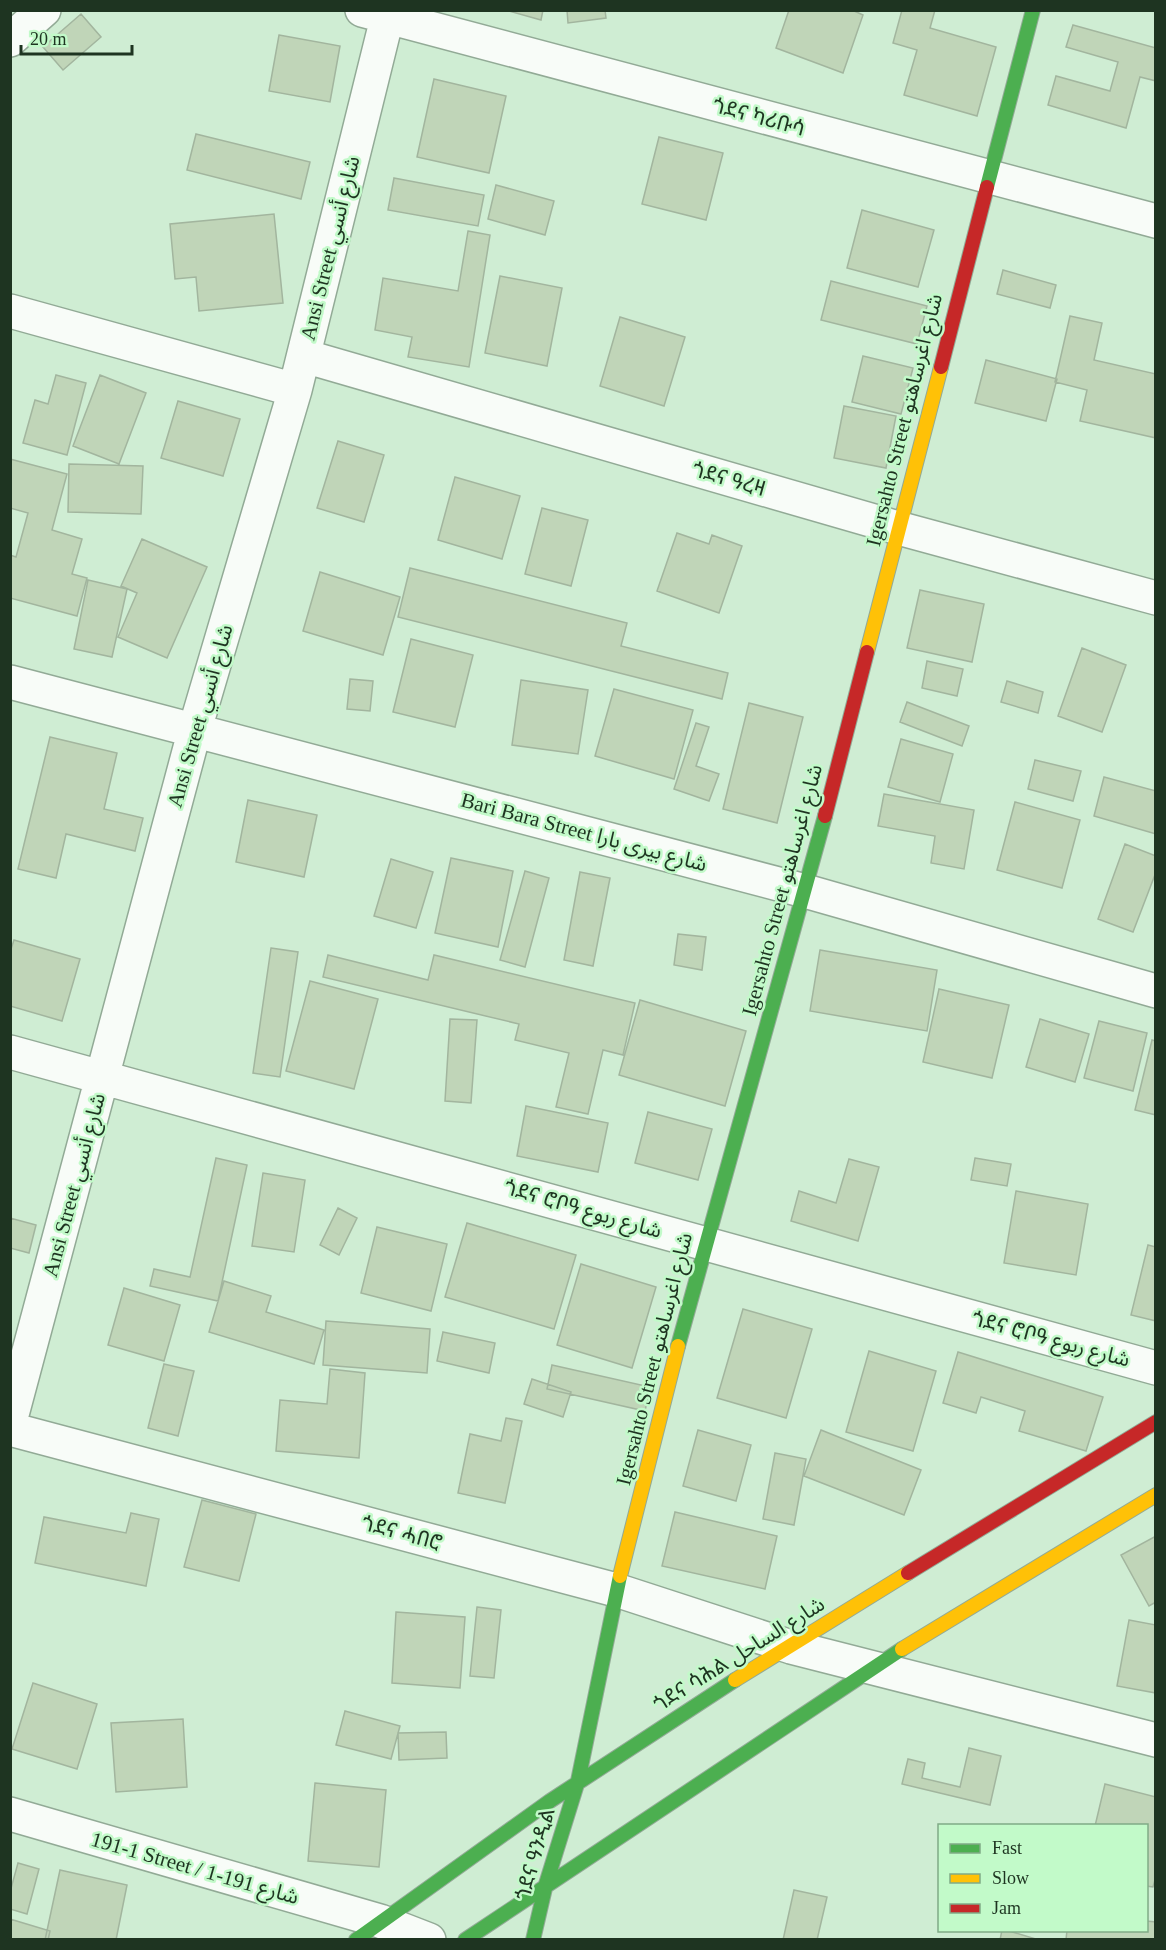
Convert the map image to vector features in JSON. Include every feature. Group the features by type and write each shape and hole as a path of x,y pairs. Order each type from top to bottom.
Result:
{"main road":[{"name":"Igersahto Street شارع اغرساهتو","path":"579,1781 616,1590 705,1243 805,891 1033,10"},
{"name":"ጎደና ሳሕል شارع الساحل","path":"368,1930 579,1781 1155,1422"},
{"path":"465,1940 872,1667 1155,1495"},
{"name":"ጎደና ዓንዲል","path":"533,1940 546,1884 579,1781"}],"street":[{"path":"10,40 44,10"},
{"name":"ጎደና ካሪቡሳ","path":"380,13 1155,222"},
{"name":"Ansi Street شارع أنسي","path":"10,1422 195,729 304,356 380,13"},
{"path":"10,311 295,390"},
{"name":"ጎደና ዓረዛ","path":"304,356 898,528 1155,598"},
{"name":"Bari Bara Street شارع بيرى بارا","path":"10,682 805,891 1155,991"},
{"name":"ጎደና ሮቦዓ شارع ربوع","path":"10,1052 1155,1368"},
{"name":"ጎደና ሓበሮ","path":"10,1429 616,1590 791,1647 1155,1740"},
{"name":"191-1 Street / شارع 191-1","path":"10,1814 368,1930 429,1940"}],"building":[{"path":"505,10 543,10 541,20"},
{"path":"567,10 605,10 606,18 568,23"},
{"path":"789,10 852,10 863,15 843,73 776,48"},
{"path":"902,10 935,10 930,28 996,47 977,116 904,95 917,50 893,43"},
{"path":"81,14 101,37 63,70 43,47"},
{"path":"1073,25 1156,48 1156,81 1140,77 1126,128 1048,105 1056,76 1110,91 1118,62 1066,47"},
{"path":"279,35 340,46 330,102 269,91"},
{"path":"434,79 506,96 489,173 417,157"},
{"path":"196,134 310,162 301,199 187,170"},
{"path":"659,137 723,153 706,220 642,204"},
{"path":"394,178 484,195 478,226 388,210"},
{"path":"496,185 554,201 545,235 488,219"},
{"path":"862,210 934,230 918,287 847,268"},
{"path":"274,214 283,303 199,311 196,277 175,279 170,224"},
{"path":"468,231 490,235 469,367 408,357 412,337 375,330 383,278 458,291"},
{"path":"1003,270 1056,285 1050,308 997,294"},
{"path":"500,276 562,288 547,366 485,353"},
{"path":"831,281 927,306 917,344 821,320"},
{"path":"1070,316 1102,323 1094,360 1156,374 1156,438 1080,421 1087,390 1055,382"},
{"path":"620,317 685,337 664,406 600,386"},
{"path":"863,356 913,368 901,414 852,402"},
{"path":"986,360 1057,379 1046,421 975,403"},
{"path":"56,375 86,383 67,455 23,443 35,400 48,404"},
{"path":"100,375 146,393 119,464 73,446"},
{"path":"178,401 240,419 223,476 161,458"},
{"path":"844,406 896,416 886,468 834,458"},
{"path":"338,441 384,455 364,522 317,508"},
{"path":"10,459 67,474 52,530 82,539 72,574 87,578 77,616 10,598 10,555 16,557 28,513 10,508"},
{"path":"69,464 143,466 141,514 68,512"},
{"path":"455,477 520,496 502,559 438,540"},
{"path":"542,508 588,520 571,586 525,574"},
{"path":"677,533 709,544 712,535 742,546 719,613 657,591"},
{"path":"142,539 207,567 167,658 118,637 137,593 121,586"},
{"path":"410,568 627,623 621,646 728,673 722,699 398,617"},
{"path":"320,572 400,597 383,655 303,631"},
{"path":"88,580 127,589 112,657 74,649"},
{"path":"920,590 984,604 972,662 907,648"},
{"path":"411,639 473,655 455,727 393,712"},
{"path":"1082,648 1126,665 1102,732 1058,716"},
{"path":"927,661 963,669 957,696 922,688"},
{"path":"350,679 373,681 370,711 347,709"},
{"path":"521,680 588,690 578,754 512,745"},
{"path":"1007,681 1043,692 1038,713 1001,702"},
{"path":"614,689 693,710 674,779 595,756"},
{"path":"907,702 969,726 962,746 900,722"},
{"path":"749,703 803,717 777,823 723,809"},
{"path":"696,723 709,727 696,766 719,774 709,801 674,789"},
{"path":"50,737 117,753 104,809 143,818 135,851 66,834 56,878 18,869"},
{"path":"901,739 953,754 940,802 888,787"},
{"path":"1035,760 1081,771 1073,801 1028,789"},
{"path":"1104,777 1156,791 1156,834 1094,816"},
{"path":"884,794 974,810 964,869 931,863 935,836 878,826"},
{"path":"248,800 317,815 304,877 236,862"},
{"path":"1015,802 1080,820 1062,888 997,870"},
{"path":"1125,844 1156,856 1156,872 1133,932 1098,919"},
{"path":"451,858 513,871 498,947 435,933"},
{"path":"391,859 433,872 416,928 374,916"},
{"path":"525,871 549,878 525,967 500,960"},
{"path":"580,872 610,878 593,966 564,960"},
{"path":"678,934 706,937 702,970 674,965"},
{"path":"14,940 80,959 62,1021 10,1006 10,952"},
{"path":"271,948 298,952 280,1077 253,1073"},
{"path":"820,950 937,970 927,1031 810,1011"},
{"path":"328,955 428,980 434,955 635,1003 623,1055 603,1050 588,1114 556,1107 569,1053 515,1040 519,1024 323,977"},
{"path":"310,981 378,999 354,1089 286,1071"},
{"path":"939,989 1009,1005 992,1078 923,1062"},
{"path":"640,1000 746,1031 725,1106 619,1075"},
{"path":"450,1019 477,1020 471,1103 445,1101"},
{"path":"1040,1019 1089,1034 1075,1082 1026,1067"},
{"path":"1099,1021 1147,1033 1133,1091 1084,1078"},
{"path":"1152,1040 1156,1041 1156,1115 1135,1110"},
{"path":"526,1106 608,1123 598,1172 517,1156"},
{"path":"648,1112 712,1129 698,1180 635,1163"},
{"path":"216,1158 247,1165 218,1301 150,1286 154,1269 190,1277"},
{"path":"975,1158 1011,1164 1007,1186 971,1180"},
{"path":"849,1159 879,1167 858,1241 791,1221 799,1191 836,1203"},
{"path":"263,1173 305,1180 294,1252 252,1246"},
{"path":"1016,1191 1088,1204 1076,1275 1004,1263"},
{"path":"338,1208 357,1218 339,1255 320,1245"},
{"path":"10,1218 36,1225 29,1253 10,1248"},
{"path":"467,1223 576,1255 554,1329 445,1297"},
{"path":"377,1227 447,1244 431,1311 361,1293"},
{"path":"1148,1245 1156,1247 1156,1321 1131,1315"},
{"path":"581,1264 656,1287 632,1368 557,1345"},
{"path":"224,1281 271,1296 266,1312 324,1330 314,1364 209,1332"},
{"path":"124,1288 180,1305 164,1361 108,1345"},
{"path":"743,1309 812,1329 786,1418 717,1398"},
{"path":"326,1321 430,1329 427,1373 323,1365"},
{"path":"443,1332 495,1343 489,1373 437,1361"},
{"path":"869,1351 936,1371 913,1451 846,1432"},
{"path":"958,1352 1103,1397 1086,1451 1019,1431 1025,1411 981,1397 976,1413 943,1403"},
{"path":"164,1364 194,1371 178,1436 148,1428"},
{"path":"552,1365 650,1387 645,1411 547,1389"},
{"path":"330,1369 365,1373 359,1458 276,1451 280,1400 327,1404"},
{"path":"532,1379 571,1392 563,1417 524,1404"},
{"path":"506,1418 522,1421 505,1503 458,1493 470,1434 501,1441"},
{"path":"698,1430 751,1445 736,1501 683,1486"},
{"path":"821,1430 921,1470 904,1515 804,1476"},
{"path":"775,1453 806,1459 794,1525 763,1519"},
{"path":"202,1500 256,1514 239,1581 184,1567"},
{"path":"675,1512 777,1536 765,1589 662,1566"},
{"path":"131,1513 159,1519 146,1586 35,1563 44,1517 126,1533"},
{"path":"1156,1536 1156,1602 1149,1606 1121,1555"},
{"path":"477,1607 501,1610 494,1678 470,1676"},
{"path":"396,1612 465,1617 460,1688 392,1683"},
{"path":"1129,1620 1156,1625 1156,1693 1117,1686"},
{"path":"33,1683 97,1704 77,1769 12,1749"},
{"path":"345,1711 400,1726 391,1759 336,1745"},
{"path":"183,1719 187,1787 116,1792 111,1723"},
{"path":"446,1732 447,1758 399,1760 398,1733"},
{"path":"969,1748 1001,1756 990,1805 902,1784 908,1759 925,1763 922,1778 960,1787"},
{"path":"315,1783 386,1790 379,1867 308,1861"},
{"path":"1105,1784 1156,1797 1156,1876 1153,1887 1148,1886 1148,1824 1095,1824"},
{"path":"18,1863 39,1869 27,1914 10,1909 10,1892"},
{"path":"60,1870 127,1885 116,1940 45,1940"},
{"path":"794,1890 827,1897 817,1940 783,1940"},
{"path":"10,1919 50,1931 48,1940 10,1940"},
{"path":"1148,1921 1156,1922 1156,1940 1066,1940 1067,1932 1148,1932"},
{"path":"1002,1932 1013,1932 1039,1940 1000,1940"}],"traffic: fast":[{"path":"987,187 1033,10"},
{"path":"678,1346 825,816"},
{"path":"533,1940 546,1884 578,1781 620,1576"},
{"path":"465,1940 902,1649"},
{"path":"356,1940 550,1801 735,1680"}],"traffic: slow":[{"path":"867,652 941,367"},
{"path":"620,1576 678,1346"},
{"path":"902,1649 1156,1495"},
{"path":"735,1680 908,1573"}],"traffic: jam":[{"path":"941,367 987,187"},
{"path":"825,816 867,652"},
{"path":"908,1573 1156,1422"}]}
